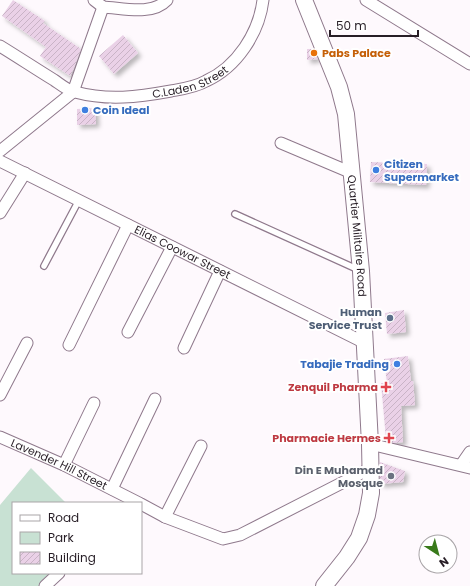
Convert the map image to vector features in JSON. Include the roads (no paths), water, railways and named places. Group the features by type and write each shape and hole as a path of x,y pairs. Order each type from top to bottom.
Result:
{"main road":[{"name":"Quartier Militaire Road","path":"304,0 339,88 346,114 361,271 371,468 371,493 367,515 358,538 347,557 324,586"}],"street":[{"path":"0,151 73,92 99,3 147,10 159,7 167,0"},
{"name":"C.Laden Street","path":"73,92 107,98 129,98 182,89 206,82 224,70 238,56 257,26 263,0"},
{"path":"366,0 470,64"},
{"path":"0,46 73,92"},
{"path":"281,143 352,173"},
{"name":"Elias Coowar Street","path":"0,161 365,343"},
{"path":"0,213 25,173"},
{"path":"69,345 128,225"},
{"path":"128,332 172,247"},
{"path":"184,348 220,271"},
{"path":"0,395 27,344"},
{"path":"112,489 155,399"},
{"path":"64,465 94,403"},
{"name":"Lavender Hill Street","path":"0,437 64,465 136,502"},
{"path":"370,444 466,467 470,452"},
{"path":"165,517 201,446"},
{"name":"Lavender Hill Street","path":"142,505 165,517 223,539 240,535 371,468"},
{"path":"45,586 58,574"}],"lane":[{"path":"44,266 79,200"},
{"path":"236,214 361,271"}],"place":[{"name":"Pabs Palace","path":"314,53"},
{"name":"Coin Ideal","path":"85,110"},
{"name":"Citizen Supermarket","path":"376,170"},
{"name":"Human Service Trust","path":"390,318"},
{"name":"Tabajie Trading","path":"397,364"},
{"name":"Zenquil Pharma","path":"386,387"},
{"name":"Pharmacie Hermes","path":"389,438"},
{"name":"Din E Muhamad Mosque","path":"391,476"}]}
